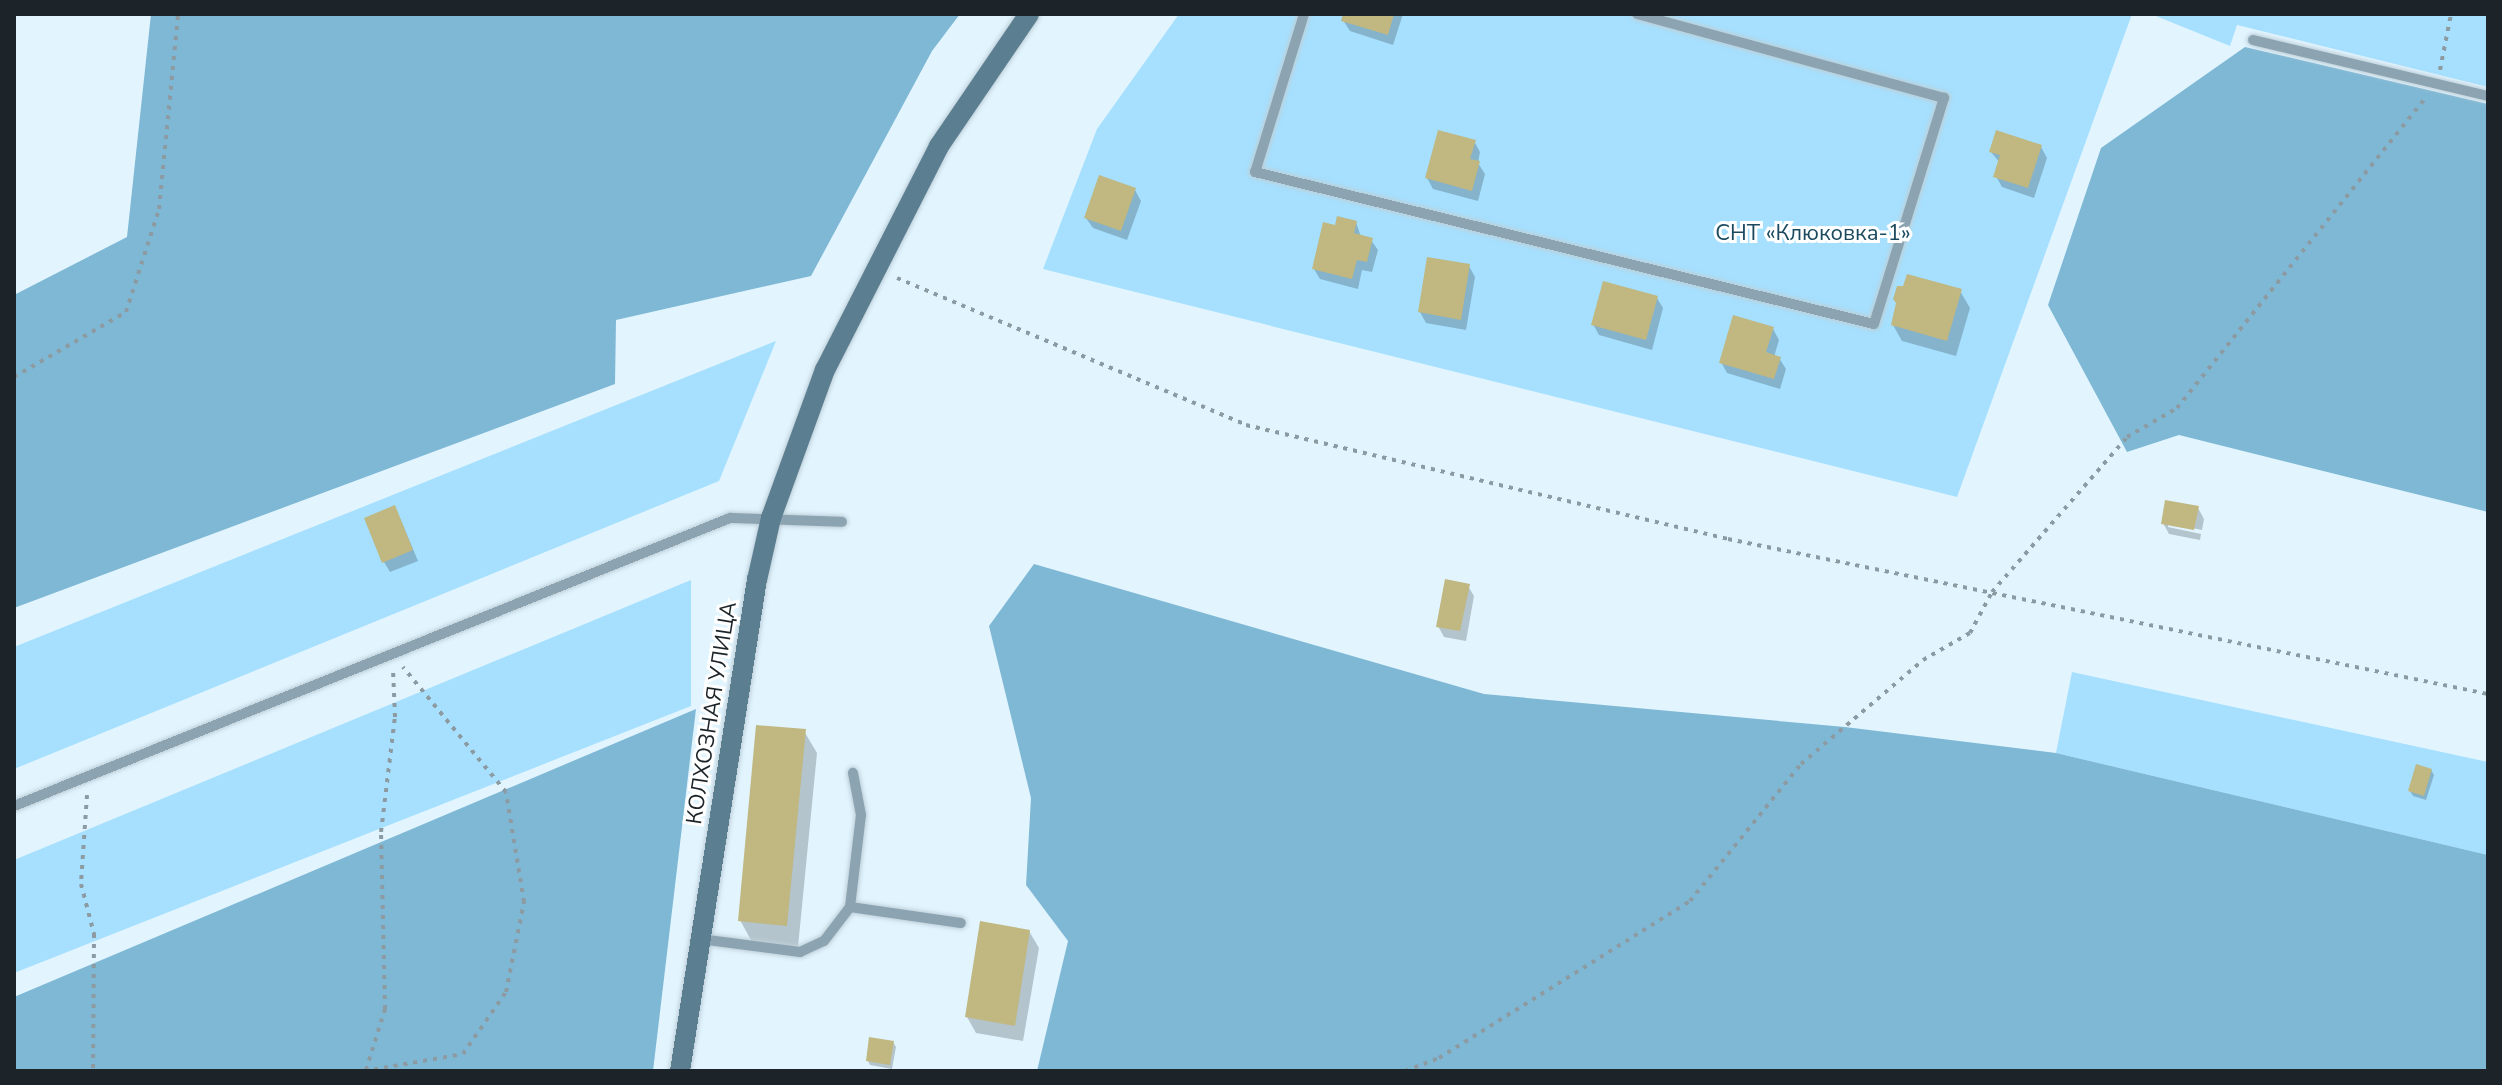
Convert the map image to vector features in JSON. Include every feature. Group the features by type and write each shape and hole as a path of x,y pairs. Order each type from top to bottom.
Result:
{"street":[{"name":"КОЛХОЗНАЯ УЛИЦА","path":"680,1071 757,580 771,518 825,370 876,269 939,146 1029,14"}],"lane":[{"path":"1304,14 1255,172 1874,324 1944,98 1637,14"},
{"path":"2253,40 2488,96"},
{"path":"14,806 730,518 842,522"},
{"path":"700,939 800,952 824,941 850,907 861,815 853,773"},
{"path":"850,907 961,923"}],"path":[{"path":"14,377 126,312 159,209 178,14"},
{"path":"1405,1071 1439,1058 1690,901 1801,764 1923,660 1970,633 1992,592 2127,437 2177,408 2437,83 2451,14"},
{"path":"876,269 1246,425 1728,539 2488,694"},
{"path":"392,654 506,792 524,902 506,992 463,1054 365,1070 385,1009 386,918 381,832 395,717 392,654"},
{"path":"88,774 81,884 94,934 93,1071"}],"green space":[{"name":"СНТ «Клюковка-1»","path":"1179,14 2132,14 1957,497 1043,269 1097,129"},
{"path":"2151,14 2488,14 2488,87 2237,25 2230,46"},
{"path":"776,341 719,481 14,769 14,647"},
{"path":"691,580 691,706 14,973 14,860"},
{"path":"2072,672 2488,762 2488,855 2056,753"}],"shaded area":[{"path":"151,14 960,14 932,51 811,276 616,320 615,384 14,608 14,295 127,237"},
{"path":"2245,47 2488,104 2488,512 2179,435 2127,452 2048,305 2101,148"},
{"path":"1034,564 1484,694 1845,727 2056,753 2488,855 2488,1071 1037,1071 1068,941 1026,885 1031,798 989,626"},
{"path":"696,709 653,1071 14,1071 14,997"}],"building":[{"path":"1343,14 1394,14 1388,35 1341,21"},
{"path":"1438,130 1476,140 1470,159 1480,161 1472,191 1425,178"},
{"path":"1996,130 2042,145 2028,188 1993,177 2000,155 1989,152"},
{"path":"1099,175 1136,188 1121,231 1084,218"},
{"path":"1337,216 1357,221 1354,233 1373,238 1367,262 1357,260 1352,279 1312,269 1323,222 1335,225"},
{"path":"1427,257 1470,264 1461,320 1418,312"},
{"path":"1907,274 1962,289 1947,341 1891,325 1897,286 1903,286"},
{"path":"1603,281 1658,296 1646,340 1591,325"},
{"path":"1733,315 1774,327 1766,352 1781,357 1774,379 1719,363"},
{"path":"2165,500 2199,506 2194,530 2161,524"},
{"path":"395,505 413,550 382,563 364,518"},
{"path":"1445,579 1470,584 1460,631 1436,627"},
{"path":"756,725 806,729 787,926 738,921"},
{"path":"2416,764 2432,769 2424,796 2408,791"},
{"path":"980,921 1030,930 1015,1026 965,1017"},
{"path":"869,1037 894,1041 890,1065 866,1061"}]}
